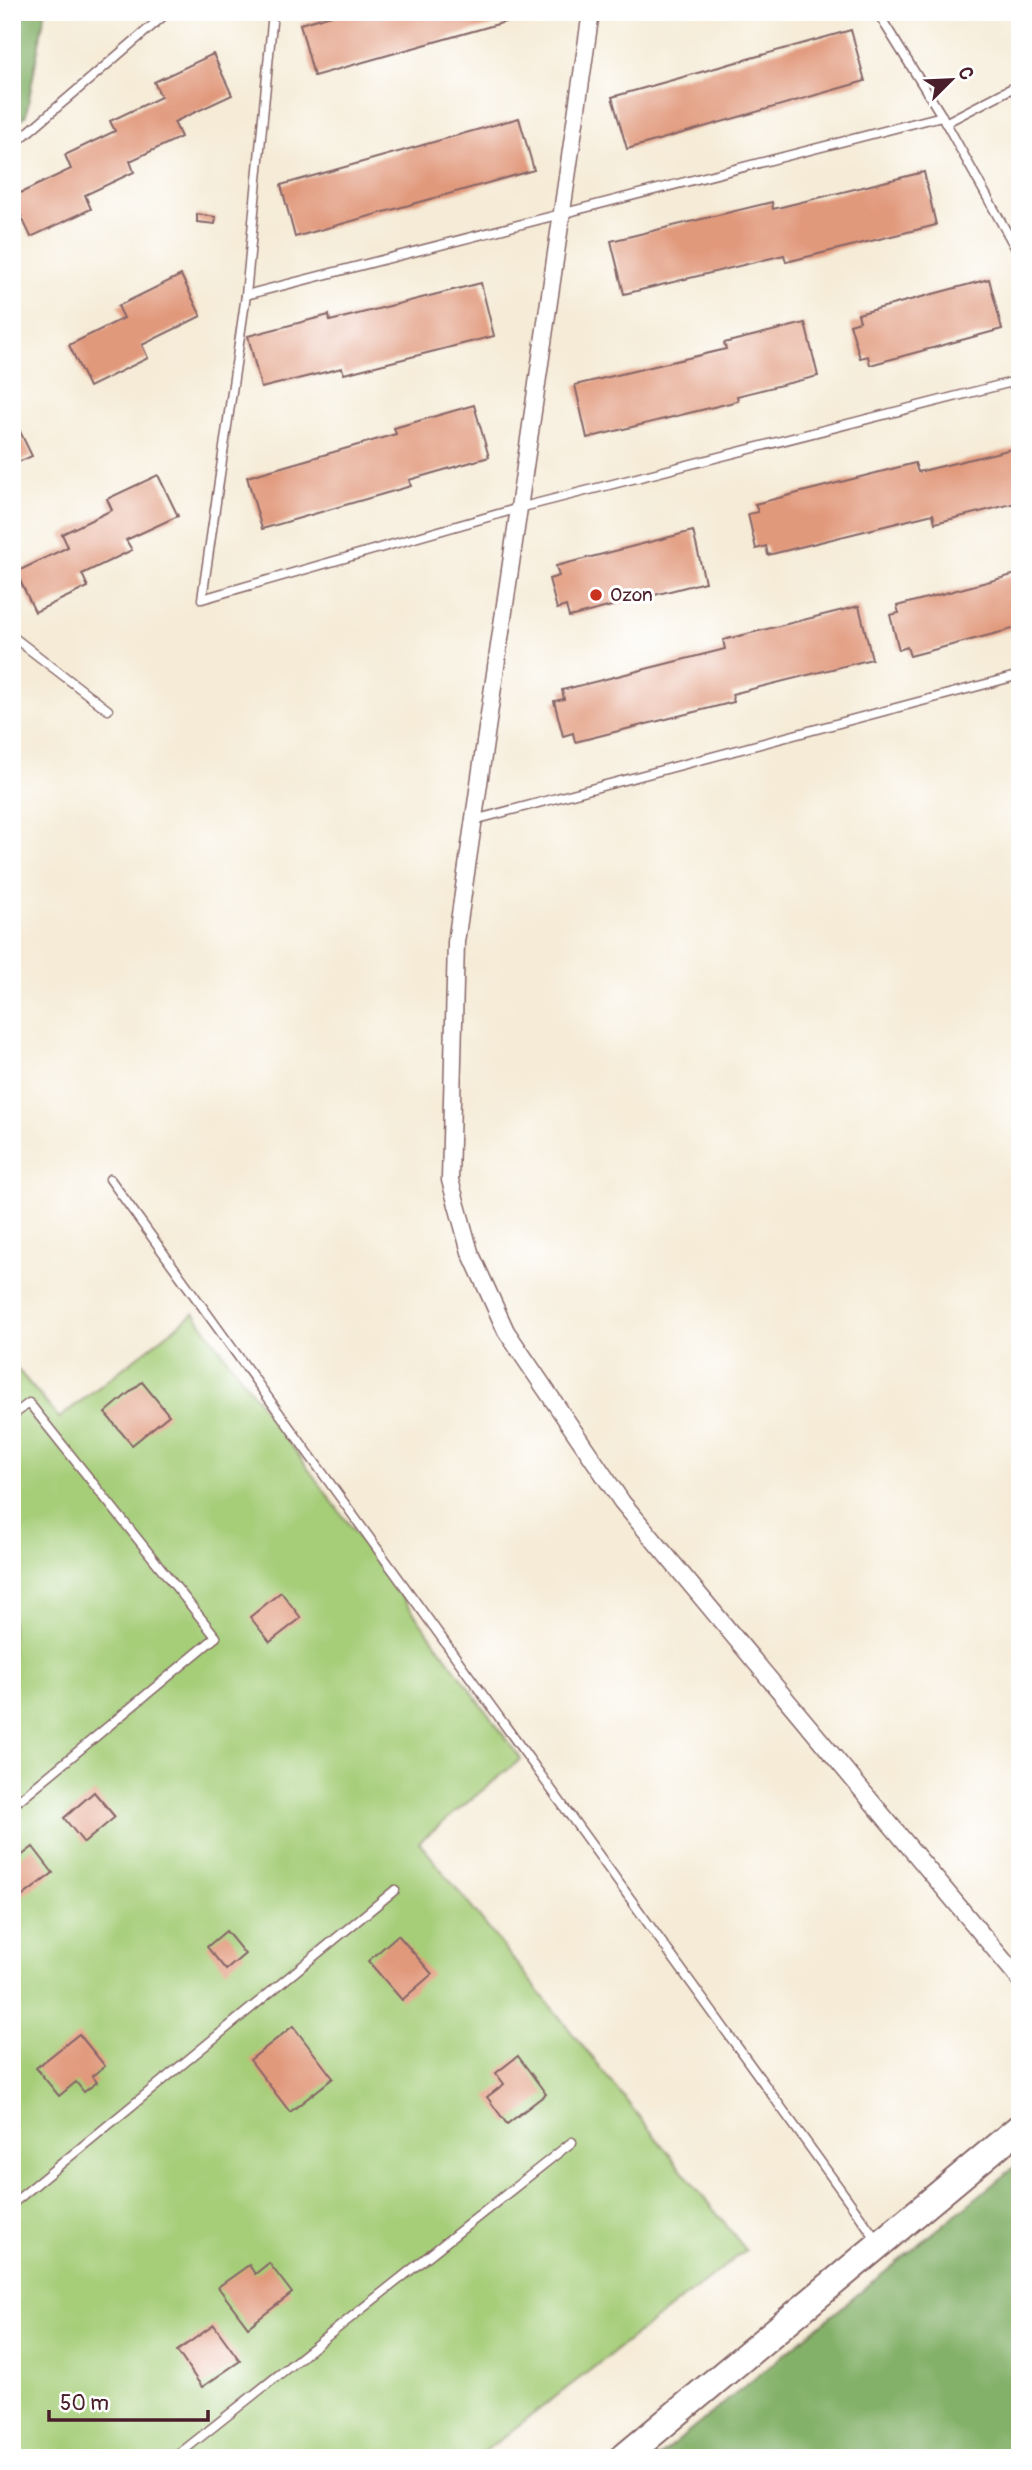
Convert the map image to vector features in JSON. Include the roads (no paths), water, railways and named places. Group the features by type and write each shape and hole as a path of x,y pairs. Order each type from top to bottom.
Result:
{"main road":[{"path":"624,2458 1020,2127"}],"street":[{"path":"592,12 456,942 450,1180 470,1252 506,1331 622,1502 1020,1980"}],"lane":[{"path":"12,146 168,12"},
{"path":"273,12 246,295 202,599 519,508 1020,380"},
{"path":"874,12 943,120 1020,256"},
{"path":"246,295 562,213 943,120 1019,85"},
{"path":"12,636 108,710"},
{"path":"474,820 1020,675"},
{"path":"110,1179 880,2244"},
{"path":"12,1416 29,1403 216,1637 12,1806"},
{"path":"12,2204 395,1890"},
{"path":"174,2458 572,2142"}],"place":[{"name":"Ozon","path":"596,595"}]}
